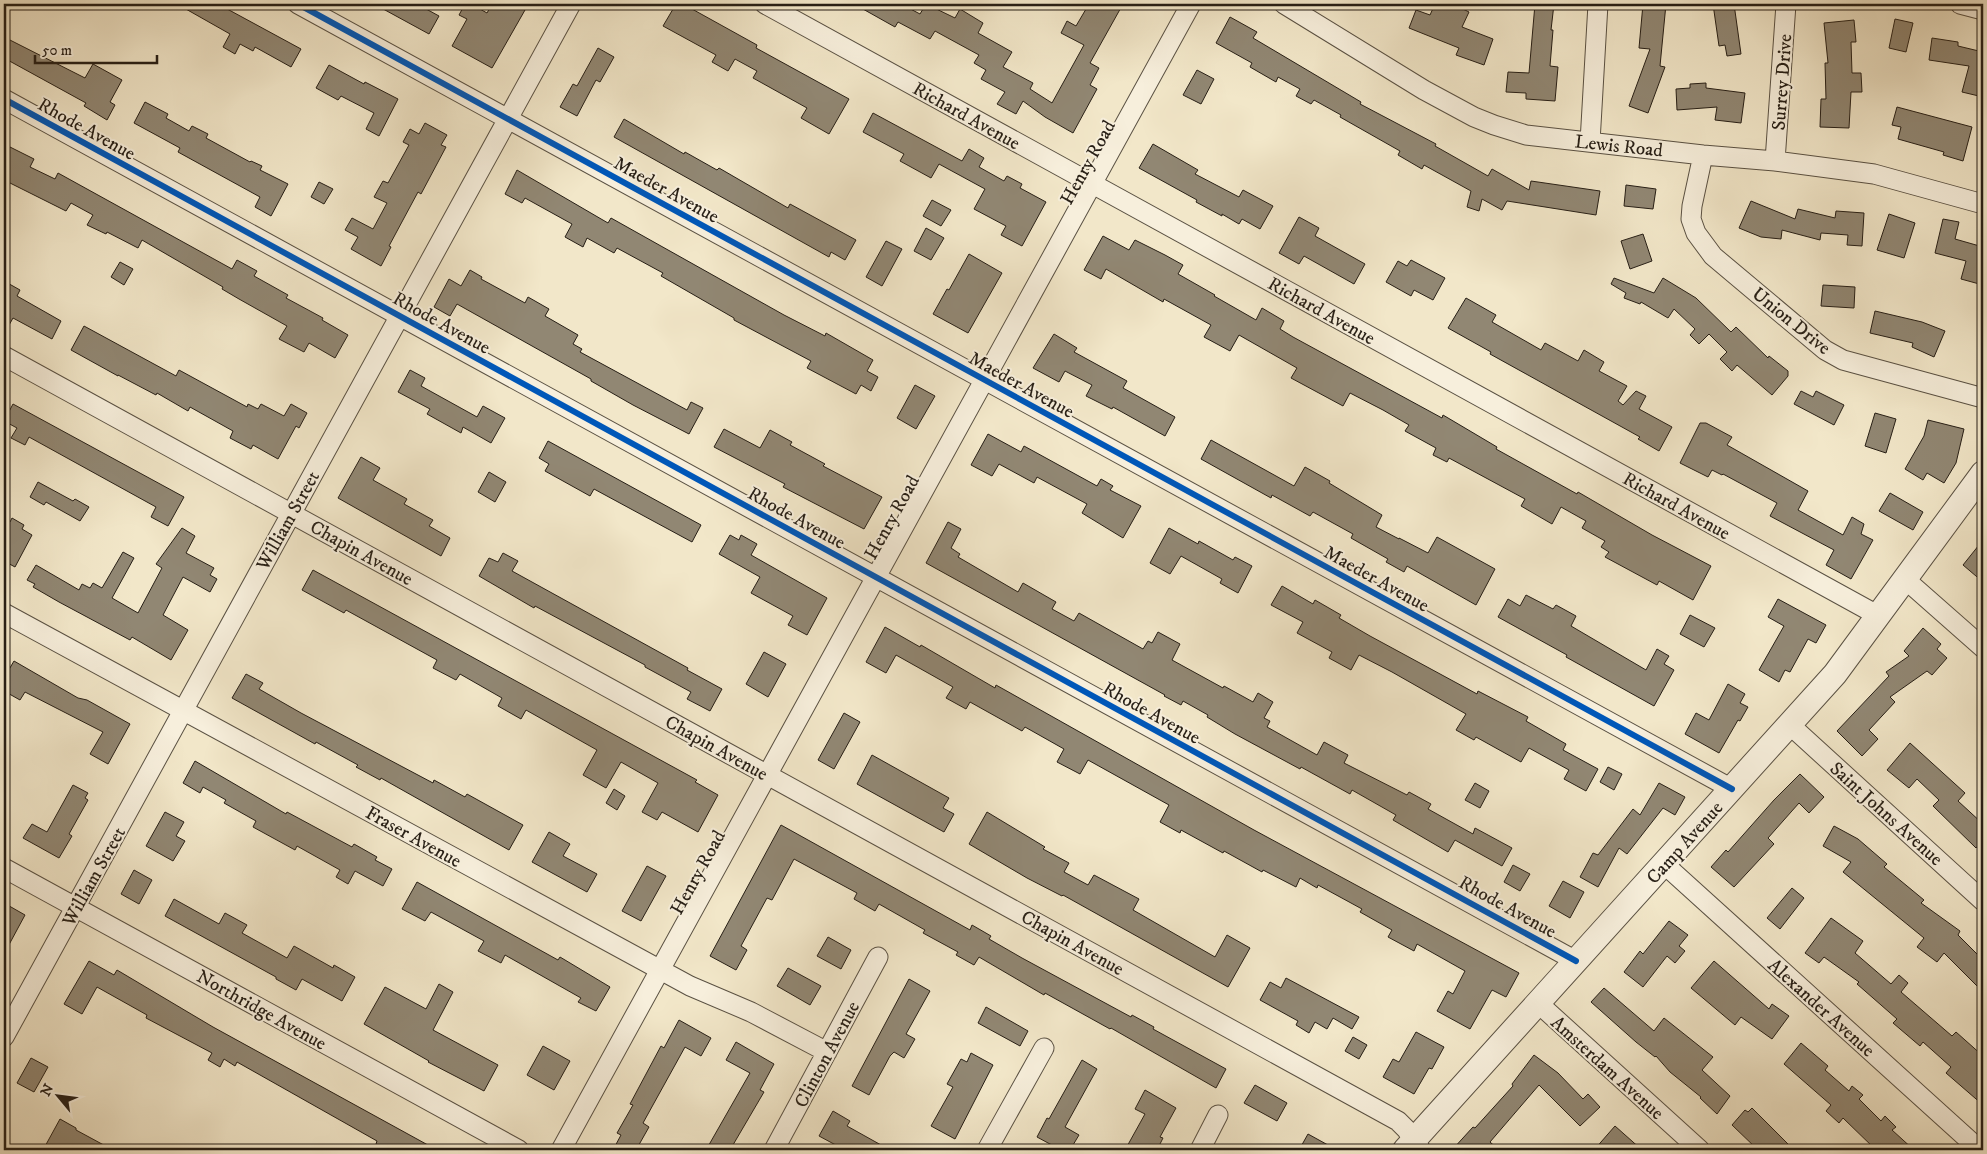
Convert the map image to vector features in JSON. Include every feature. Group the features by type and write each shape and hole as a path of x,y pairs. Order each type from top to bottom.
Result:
{"street":[{"name":"Maeder Avenue","path":"298,4 1732,789"},
{"name":"William Street","path":"4,1037 571,4"},
{"name":"Richard Avenue","path":"765,4 1880,616"},
{"name":"Henry Road","path":"561,1150 1192,4"},
{"name":"Lewis Road","path":"1284,4 1424,90 1474,117 1494,125 1526,134 1703,155 1776,161 1874,174 1983,204"},
{"path":"1590,142 1598,4"},
{"name":"Surrey Drive","path":"1776,161 1786,4"},
{"path":"1960,4 1983,10"},
{"name":"Rhode Avenue","path":"4,99 1576,961"},
{"name":"Union Drive","path":"1703,155 1691,219 1696,233 1713,256 1825,350 1843,360 1983,398"},
{"name":"Chapin Avenue","path":"4,356 1398,1121 1413,1147"},
{"name":"Camp Avenue","path":"1413,1147 1538,1003 1835,674 1880,616 1983,473"},
{"path":"1906,580 1983,648"},
{"name":"Fraser Avenue","path":"4,613 660,970 690,986 751,1012 827,1052"},
{"name":"Saint Johns Avenue","path":"1790,725 1983,901"},
{"name":"Alexander Avenue","path":"1664,864 1980,1150"},
{"name":"Northridge Avenue","path":"4,868 519,1150"},
{"name":"Clinton Avenue","path":"774,1150 878,957"},
{"name":"Amsterdam Avenue","path":"1538,1003 1700,1150"},
{"path":"987,1150 1044,1048"},
{"path":"1200,1150 1218,1115"}],"building":[{"path":"177,4 218,4 301,49 291,67 255,47 253,51 240,44 235,54 223,47 230,34"},
{"path":"374,4 417,4 439,16 429,34"},
{"path":"465,4 471,4 487,13 492,4 515,4 525,10 492,68 452,46 467,19 459,15"},
{"path":"676,4 683,4 757,45 756,48 849,99 829,134 801,118 807,108 753,78 757,71 735,59 728,71 712,62 716,55 663,26"},
{"path":"854,4 901,4 920,14 926,4 955,18 960,9 983,23 978,33 1012,52 1003,67 1033,83 1030,89 1052,103 1084,45 1061,33 1067,21 1076,26 1089,4 1123,4 1090,63 1099,68 1090,85 1097,89 1073,133 1045,117 1023,101 1016,114 997,104 1005,92 981,79 986,70 974,63 979,55 935,31 930,39 898,22 895,27"},
{"path":"1435,4 1455,9 1457,6 1469,12 1462,27 1493,39 1484,65 1456,55 1459,48 1409,28 1416,10 1430,15"},
{"path":"1535,4 1554,4 1550,66 1558,67 1555,101 1526,99 1526,93 1506,92 1508,72 1529,73"},
{"path":"1643,4 1666,4 1660,66 1665,67 1648,113 1629,106 1650,49 1639,48"},
{"path":"1713,4 1734,4 1741,54 1727,56 1725,45 1719,46"},
{"path":"1230,17 1257,32 1253,38 1361,102 1360,104 1436,144 1435,146 1488,176 1492,169 1529,190 1531,181 1600,191 1596,215 1507,201 1502,210 1482,199 1479,211 1467,207 1471,191 1424,165 1422,169 1398,155 1400,151 1314,100 1311,104 1296,96 1300,89 1278,77 1276,82 1250,67 1252,63 1216,43"},
{"path":"1895,19 1913,23 1906,52 1889,48"},
{"path":"1854,20 1856,42 1851,42 1852,73 1861,73 1862,92 1851,92 1849,128 1820,127 1821,99 1826,99 1825,63 1828,63 1824,23"},
{"path":"4,37 85,78 93,64 122,80 110,102 115,105 107,120 84,106 86,103 4,58"},
{"path":"1932,38 1958,42 1958,46 1983,52 1983,97 1962,92 1969,66 1929,60"},
{"path":"598,48 614,57 600,82 596,80 577,116 560,107 573,84 577,86"},
{"path":"329,65 364,84 365,82 398,99 379,136 366,129 374,113 341,96 338,100 316,88"},
{"path":"1197,70 1214,79 1201,104 1183,95"},
{"path":"1706,83 1706,88 1745,93 1741,123 1715,120 1717,107 1677,110 1676,89 1690,88 1690,84"},
{"path":"145,102 168,114 166,118 189,131 192,126 208,134 206,138 250,162 262,166 260,170 288,184 271,216 255,207 260,197 178,152 180,148 134,123"},
{"path":"1897,107 1972,127 1963,161 1943,155 1944,152 1898,139 1901,127 1892,125"},
{"path":"873,113 962,161 969,149 984,158 979,167 1004,181 1007,176 1022,184 1020,188 1046,202 1022,246 1001,235 1006,226 974,209 985,189 939,164 931,178 900,161 904,154 863,132"},
{"path":"624,119 684,154 685,152 717,170 719,168 788,208 790,204 856,240 845,260 831,252 829,257 614,137"},
{"path":"425,123 447,135 441,145 446,147 421,194 418,192 389,246 391,247 381,266 351,249 358,237 345,230 352,218 373,229 387,203 374,197 383,181 388,183 409,145 403,142 410,129 419,134"},
{"path":"1153,144 1198,170 1195,174 1239,197 1243,190 1273,206 1260,229 1242,219 1239,224 1222,214 1222,216 1139,168"},
{"path":"10,147 34,159 30,167 55,179 58,173 232,269 237,260 257,271 254,276 288,295 286,298 323,318 322,320 348,335 335,358 309,343 304,352 279,339 287,326 142,240 138,248 107,232 106,234 87,225 93,215 71,203 66,211 4,180 4,161"},
{"path":"517,170 608,223 611,218 784,315 825,336 826,333 873,360 867,371 878,377 871,391 861,385 856,394 807,368 811,361 734,320 734,318 661,276 663,273 617,248 614,253 587,238 583,247 565,237 572,224 525,198 522,203 505,194"},
{"path":"319,182 333,189 324,204 311,197"},
{"path":"1626,185 1656,189 1653,209 1624,206"},
{"path":"932,200 951,210 941,226 923,216"},
{"path":"1751,201 1795,219 1798,209 1835,218 1836,211 1864,213 1862,246 1847,245 1848,235 1821,233 1820,240 1782,230 1781,239 1761,237 1739,228"},
{"path":"1889,214 1915,223 1904,258 1877,250"},
{"path":"1299,217 1319,228 1315,236 1365,264 1354,284 1304,256 1299,264 1279,253"},
{"path":"1943,219 1959,222 1955,239 1983,247 1983,285 1961,279 1966,261 1935,253"},
{"path":"926,228 944,238 931,260 914,251"},
{"path":"1643,234 1652,261 1630,269 1621,241"},
{"path":"1103,236 1129,250 1135,240 1165,255 1183,265 1178,274 1256,320 1262,308 1284,321 1280,329 1293,337 1442,418 1443,415 1497,447 1496,449 1711,566 1693,600 1659,581 1657,585 1605,557 1609,552 1601,547 1605,541 1582,528 1586,521 1561,507 1552,524 1521,506 1525,499 1449,458 1447,462 1433,455 1436,448 1405,431 1409,425 1383,410 1350,393 1343,406 1291,378 1297,368 1239,335 1230,351 1204,337 1211,325 1164,299 1163,302 1106,269 1101,279 1084,270"},
{"path":"886,241 902,249 882,286 866,277"},
{"path":"969,254 1002,273 968,333 933,314"},
{"path":"1411,260 1445,278 1433,300 1414,290 1411,296 1386,282 1398,261 1407,266"},
{"path":"120,262 133,269 124,285 111,277"},
{"path":"470,270 482,277 481,279 525,303 528,297 549,309 545,316 578,335 573,344 582,349 580,352 687,410 691,402 703,408 689,434 633,405 591,381 591,379 457,304 450,316 434,307 449,279 461,286"},
{"path":"1614,278 1654,293 1663,278 1696,298 1731,332 1736,327 1768,358 1769,356 1788,371 1788,376 1772,395 1737,365 1732,371 1720,359 1727,352 1709,334 1699,344 1690,335 1695,329 1674,309 1668,318 1641,302 1640,304 1624,298 1626,293 1611,284"},
{"path":"4,281 20,290 17,296 61,321 52,339 13,318 4,334"},
{"path":"1823,285 1855,287 1854,308 1821,306"},
{"path":"1466,298 1496,315 1492,322 1541,350 1545,343 1578,361 1584,350 1604,362 1599,371 1627,386 1618,401 1623,405 1636,391 1646,396 1639,409 1672,427 1659,451 1638,439 1640,437 1490,354 1491,352 1448,328"},
{"path":"1875,311 1922,322 1945,331 1934,357 1912,347 1913,343 1870,333"},
{"path":"84,326 176,376 179,370 247,407 248,404 258,409 261,404 284,416 291,404 307,413 299,428 296,426 278,459 253,445 251,449 230,438 233,431 190,407 188,411 157,393 156,395 71,350"},
{"path":"1054,334 1077,348 1074,352 1127,381 1123,388 1175,417 1165,436 1113,407 1112,409 1086,396 1092,385 1065,371 1059,382 1033,368"},
{"path":"410,370 425,378 421,386 477,417 483,406 505,418 491,443 463,427 461,433 427,414 430,409 398,392"},
{"path":"915,385 935,396 916,429 897,418"},
{"path":"1801,391 1813,397 1816,391 1844,405 1834,425 1794,404"},
{"path":"13,404 184,497 168,526 151,517 156,507 29,437 25,445 11,438 17,428 4,421"},
{"path":"1875,413 1896,419 1886,453 1865,446"},
{"path":"1928,420 1964,429 1956,463 1944,483 1927,473 1923,480 1905,469 1924,436"},
{"path":"1700,423 1706,423 1732,437 1727,445 1808,491 1798,510 1843,535 1852,517 1864,524 1861,534 1873,540 1851,579 1826,565 1834,550 1770,516 1777,503 1723,474 1712,470 1708,477 1680,463"},
{"path":"724,429 760,448 770,430 792,442 790,445 825,464 823,466 882,497 864,529 783,487 785,484 714,447"},
{"path":"988,434 1021,452 1024,446 1097,486 1101,479 1113,486 1110,490 1141,506 1123,538 1082,513 1087,504 1037,477 1034,483 999,464 992,476 971,465"},
{"path":"1211,440 1294,486 1305,467 1382,515 1376,527 1428,553 1437,537 1495,569 1476,605 1407,566 1404,572 1386,562 1388,559 1351,538 1353,534 1313,512 1310,516 1272,495 1271,498 1201,459"},
{"path":"548,441 701,525 692,542 594,489 590,496 545,471 549,464 539,458"},
{"path":"361,457 380,468 373,480 407,499 404,504 433,520 429,526 450,538 441,556 338,498"},
{"path":"489,472 506,482 495,502 478,492"},
{"path":"38,482 73,501 75,499 89,507 80,521 46,502 44,505 30,497"},
{"path":"1890,493 1923,512 1913,530 1879,511"},
{"path":"12,518 24,525 22,529 32,535 15,567 4,561 4,519 10,522"},
{"path":"948,522 961,529 951,548 960,554 958,557 1018,592 1023,583 1056,602 1052,609 1074,621 1079,613 1143,649 1148,641 1152,643 1158,632 1180,644 1172,660 1253,702 1258,693 1273,702 1264,718 1270,721 1267,727 1317,755 1324,742 1348,755 1344,763 1407,795 1409,792 1431,804 1428,809 1473,834 1475,828 1512,848 1502,866 1455,840 1448,852 1393,820 1396,815 1352,790 1350,794 1301,767 1300,769 1235,734 1207,717 1208,715 1183,701 1181,705 1164,696 926,563"},
{"path":"182,528 195,536 186,553 214,568 210,575 217,579 210,592 183,577 163,615 188,630 171,660 132,637 130,640 59,602 33,587 35,584 27,580 36,565 79,590 82,584 90,588 93,583 102,588 123,552 134,558 112,598 138,613 162,568 156,564"},
{"path":"1169,528 1198,544 1199,541 1233,560 1235,557 1252,566 1238,593 1220,583 1222,579 1181,556 1170,574 1150,563"},
{"path":"730,535 739,540 741,535 757,544 751,555 827,598 807,635 788,625 793,616 751,593 760,577 719,554"},
{"path":"1983,540 1983,582 1963,565"},
{"path":"503,553 518,561 512,571 688,668 687,670 722,689 710,711 687,699 691,692 645,667 645,665 535,606 534,608 479,576 489,558 498,562"},
{"path":"313,570 697,780 695,782 718,795 698,832 662,812 657,820 642,812 658,783 621,762 606,788 583,775 597,750 526,710 521,719 498,706 502,698 460,674 456,680 433,668 437,660 346,610 344,613 302,590"},
{"path":"1282,586 1313,604 1315,600 1341,615 1339,618 1370,636 1477,694 1478,691 1528,717 1526,721 1566,744 1563,750 1598,769 1586,791 1564,779 1569,770 1529,748 1521,762 1476,737 1474,740 1456,730 1466,714 1392,672 1359,655 1351,670 1329,658 1332,652 1297,633 1303,622 1271,605"},
{"path":"1526,595 1553,609 1556,605 1576,616 1571,626 1646,670 1657,649 1669,656 1664,664 1674,670 1654,706 1498,617 1508,599 1520,606"},
{"path":"1778,599 1826,625 1816,643 1808,639 1790,672 1785,670 1779,682 1759,670 1784,626 1768,617"},
{"path":"1690,615 1715,628 1704,647 1680,634"},
{"path":"885,627 920,647 921,645 995,688 996,685 1254,830 1519,973 1506,997 1492,990 1470,1029 1437,1011 1448,991 1453,994 1465,971 1417,944 1414,951 1388,937 1392,930 1360,912 1362,909 1318,885 1317,888 1300,878 1296,887 1263,870 1262,872 1224,851 1223,853 1181,830 1180,833 1160,822 1169,805 1088,760 1080,774 1057,762 1064,749 1025,727 1022,731 970,702 966,709 946,698 953,687 896,655 886,673 866,662"},
{"path":"1923,628 1941,644 1937,649 1947,658 1932,675 1927,671 1890,697 1895,702 1869,730 1878,739 1862,756 1837,731 1889,676 1886,672 1909,656 1904,651"},
{"path":"764,652 786,664 768,697 746,684"},
{"path":"14,661 78,698 87,700 130,724 108,764 90,754 103,732 25,692 20,700 4,691 4,678"},
{"path":"246,674 263,683 259,689 301,713 433,783 434,780 465,797 467,794 523,825 509,850 381,778 380,780 356,767 358,765 316,742 315,744 232,698"},
{"path":"1728,684 1745,694 1740,703 1748,707 1740,721 1738,720 1719,753 1685,734 1696,713 1709,720"},
{"path":"844,713 860,722 834,769 818,760"},
{"path":"1910,743 1965,793 1958,801 1983,824 1983,840 1976,848 1933,806 1939,800 1917,779 1909,788 1887,770"},
{"path":"872,755 949,798 943,808 954,814 944,832 857,784"},
{"path":"195,761 286,814 287,812 352,847 354,844 377,857 375,860 392,869 383,886 355,871 348,884 336,877 340,870 297,846 295,850 253,827 256,821 224,803 226,800 203,787 200,793 183,783"},
{"path":"1608,767 1622,774 1614,790 1600,782"},
{"path":"1800,774 1824,797 1809,813 1799,803 1768,838 1774,844 1734,887 1711,867 1726,850 1728,852"},
{"path":"1475,783 1489,791 1480,808 1465,800"},
{"path":"1659,783 1685,797 1675,815 1663,808 1627,854 1619,848 1598,887 1580,877 1593,853 1598,855 1633,809 1640,815"},
{"path":"73,785 88,793 85,798 88,800 69,834 72,836 59,858 23,838 32,824 47,832"},
{"path":"614,789 625,796 617,810 606,803"},
{"path":"165,812 184,822 176,836 185,841 173,861 146,846"},
{"path":"987,812 1045,847 1043,849 1069,863 1064,872 1088,885 1094,875 1139,899 1133,910 1215,957 1227,935 1250,948 1228,987 1063,895 1027,878 969,844"},
{"path":"781,825 970,930 972,925 991,936 989,939 1022,958 1131,1017 1132,1015 1154,1027 1153,1029 1226,1069 1216,1088 1111,1028 1045,993 1044,995 979,957 974,965 956,955 958,952 923,933 925,930 879,904 875,911 854,899 857,893 794,859 772,900 767,898 741,946 747,950 736,970 710,956"},
{"path":"1834,826 1858,839 1887,864 1884,867 1924,900 1921,903 1960,931 1958,935 1983,960 1983,992 1944,953 1937,962 1917,947 1924,938 1843,872 1851,862 1823,846"},
{"path":"549,832 570,844 563,856 597,874 587,892 532,862"},
{"path":"1513,865 1530,874 1520,891 1504,882"},
{"path":"647,866 666,876 641,921 622,911"},
{"path":"134,870 152,880 139,904 121,894"},
{"path":"1563,881 1584,892 1570,918 1549,906"},
{"path":"417,882 558,960 560,957 610,987 596,1011 578,1002 581,998 505,955 501,963 478,951 484,941 431,912 425,921 402,909"},
{"path":"1792,888 1804,898 1780,929 1767,918"},
{"path":"174,899 219,924 225,913 247,925 242,933 287,958 294,946 333,968 334,965 355,977 342,1001 302,979 296,990 165,916"},
{"path":"4,903 25,915 4,954"},
{"path":"1831,918 1863,941 1855,953 1891,984 1899,975 1908,983 1901,992 1952,1036 1956,1032 1983,1056 1983,1105 1946,1073 1951,1067 1923,1042 1920,1046 1893,1023 1897,1019 1857,984 1859,982 1824,957 1819,963 1805,953"},
{"path":"1669,921 1688,935 1679,946 1685,951 1675,963 1667,956 1643,987 1624,972 1640,951 1643,954"},
{"path":"828,937 851,950 841,969 817,956"},
{"path":"89,961 114,975 117,970 213,1027 437,1150 388,1150 376,1144 377,1141 237,1062 235,1066 224,1059 220,1067 208,1060 212,1053 146,1018 147,1015 97,987 82,1014 64,1004"},
{"path":"1714,961 1769,1009 1772,1004 1789,1016 1772,1039 1741,1017 1735,1025 1691,988"},
{"path":"788,968 821,986 810,1005 777,986"},
{"path":"1286,978 1359,1017 1352,1029 1333,1018 1327,1029 1315,1022 1309,1033 1296,1025 1298,1021 1260,1000 1270,982 1281,988"},
{"path":"909,979 930,991 906,1034 915,1039 904,1058 894,1052 890,1056 869,1095 852,1086"},
{"path":"439,984 453,992 433,1030 498,1065 484,1091 428,1062 364,1024 385,987 426,1009"},
{"path":"1604,988 1654,1031 1664,1018 1713,1057 1702,1070 1730,1096 1717,1114 1701,1097 1670,1072 1656,1056 1636,1042 1591,1002"},
{"path":"986,1007 1028,1031 1020,1046 978,1023"},
{"path":"679,1020 711,1038 701,1056 685,1047 643,1123 649,1127 636,1150 613,1150 621,1135 617,1133 633,1105 630,1104 661,1046 664,1048"},
{"path":"1416,1032 1444,1047 1432,1069 1429,1068 1414,1094 1383,1077 1393,1059 1399,1062"},
{"path":"1353,1037 1367,1045 1359,1059 1345,1051"},
{"path":"736,1042 774,1064 760,1090 764,1092 730,1150 706,1150 750,1073 726,1060"},
{"path":"1801,1043 1828,1066 1825,1070 1849,1091 1852,1086 1863,1095 1859,1099 1881,1121 1885,1116 1896,1127 1892,1130 1914,1150 1876,1150 1843,1118 1839,1123 1826,1111 1831,1105 1784,1064"},
{"path":"543,1046 570,1061 554,1090 527,1075"},
{"path":"971,1053 993,1065 955,1139 931,1126 953,1087 947,1084 961,1059 967,1062"},
{"path":"1534,1055 1558,1073 1583,1099 1588,1094 1600,1107 1580,1126 1539,1085 1490,1142 1499,1150 1452,1150 1513,1086 1512,1084"},
{"path":"31,1058 48,1067 34,1092 17,1083"},
{"path":"1082,1060 1097,1069 1065,1127 1079,1135 1070,1150 1061,1150 1037,1137"},
{"path":"1255,1085 1287,1103 1277,1121 1244,1103"},
{"path":"1145,1090 1176,1108 1160,1137 1163,1138 1157,1150 1125,1150 1145,1114 1135,1109"},
{"path":"1752,1108 1794,1150 1758,1150 1732,1125 1745,1110 1748,1112"},
{"path":"833,1111 850,1121 847,1126 890,1150 845,1150 819,1136"},
{"path":"60,1119 76,1128 76,1130 113,1150 43,1150"},
{"path":"1615,1126 1642,1150 1594,1150"},
{"path":"1308,1134 1337,1150 1299,1150"}],"cycle path":[{"path":"298,4 1732,789"},
{"path":"4,99 1576,961"}]}
